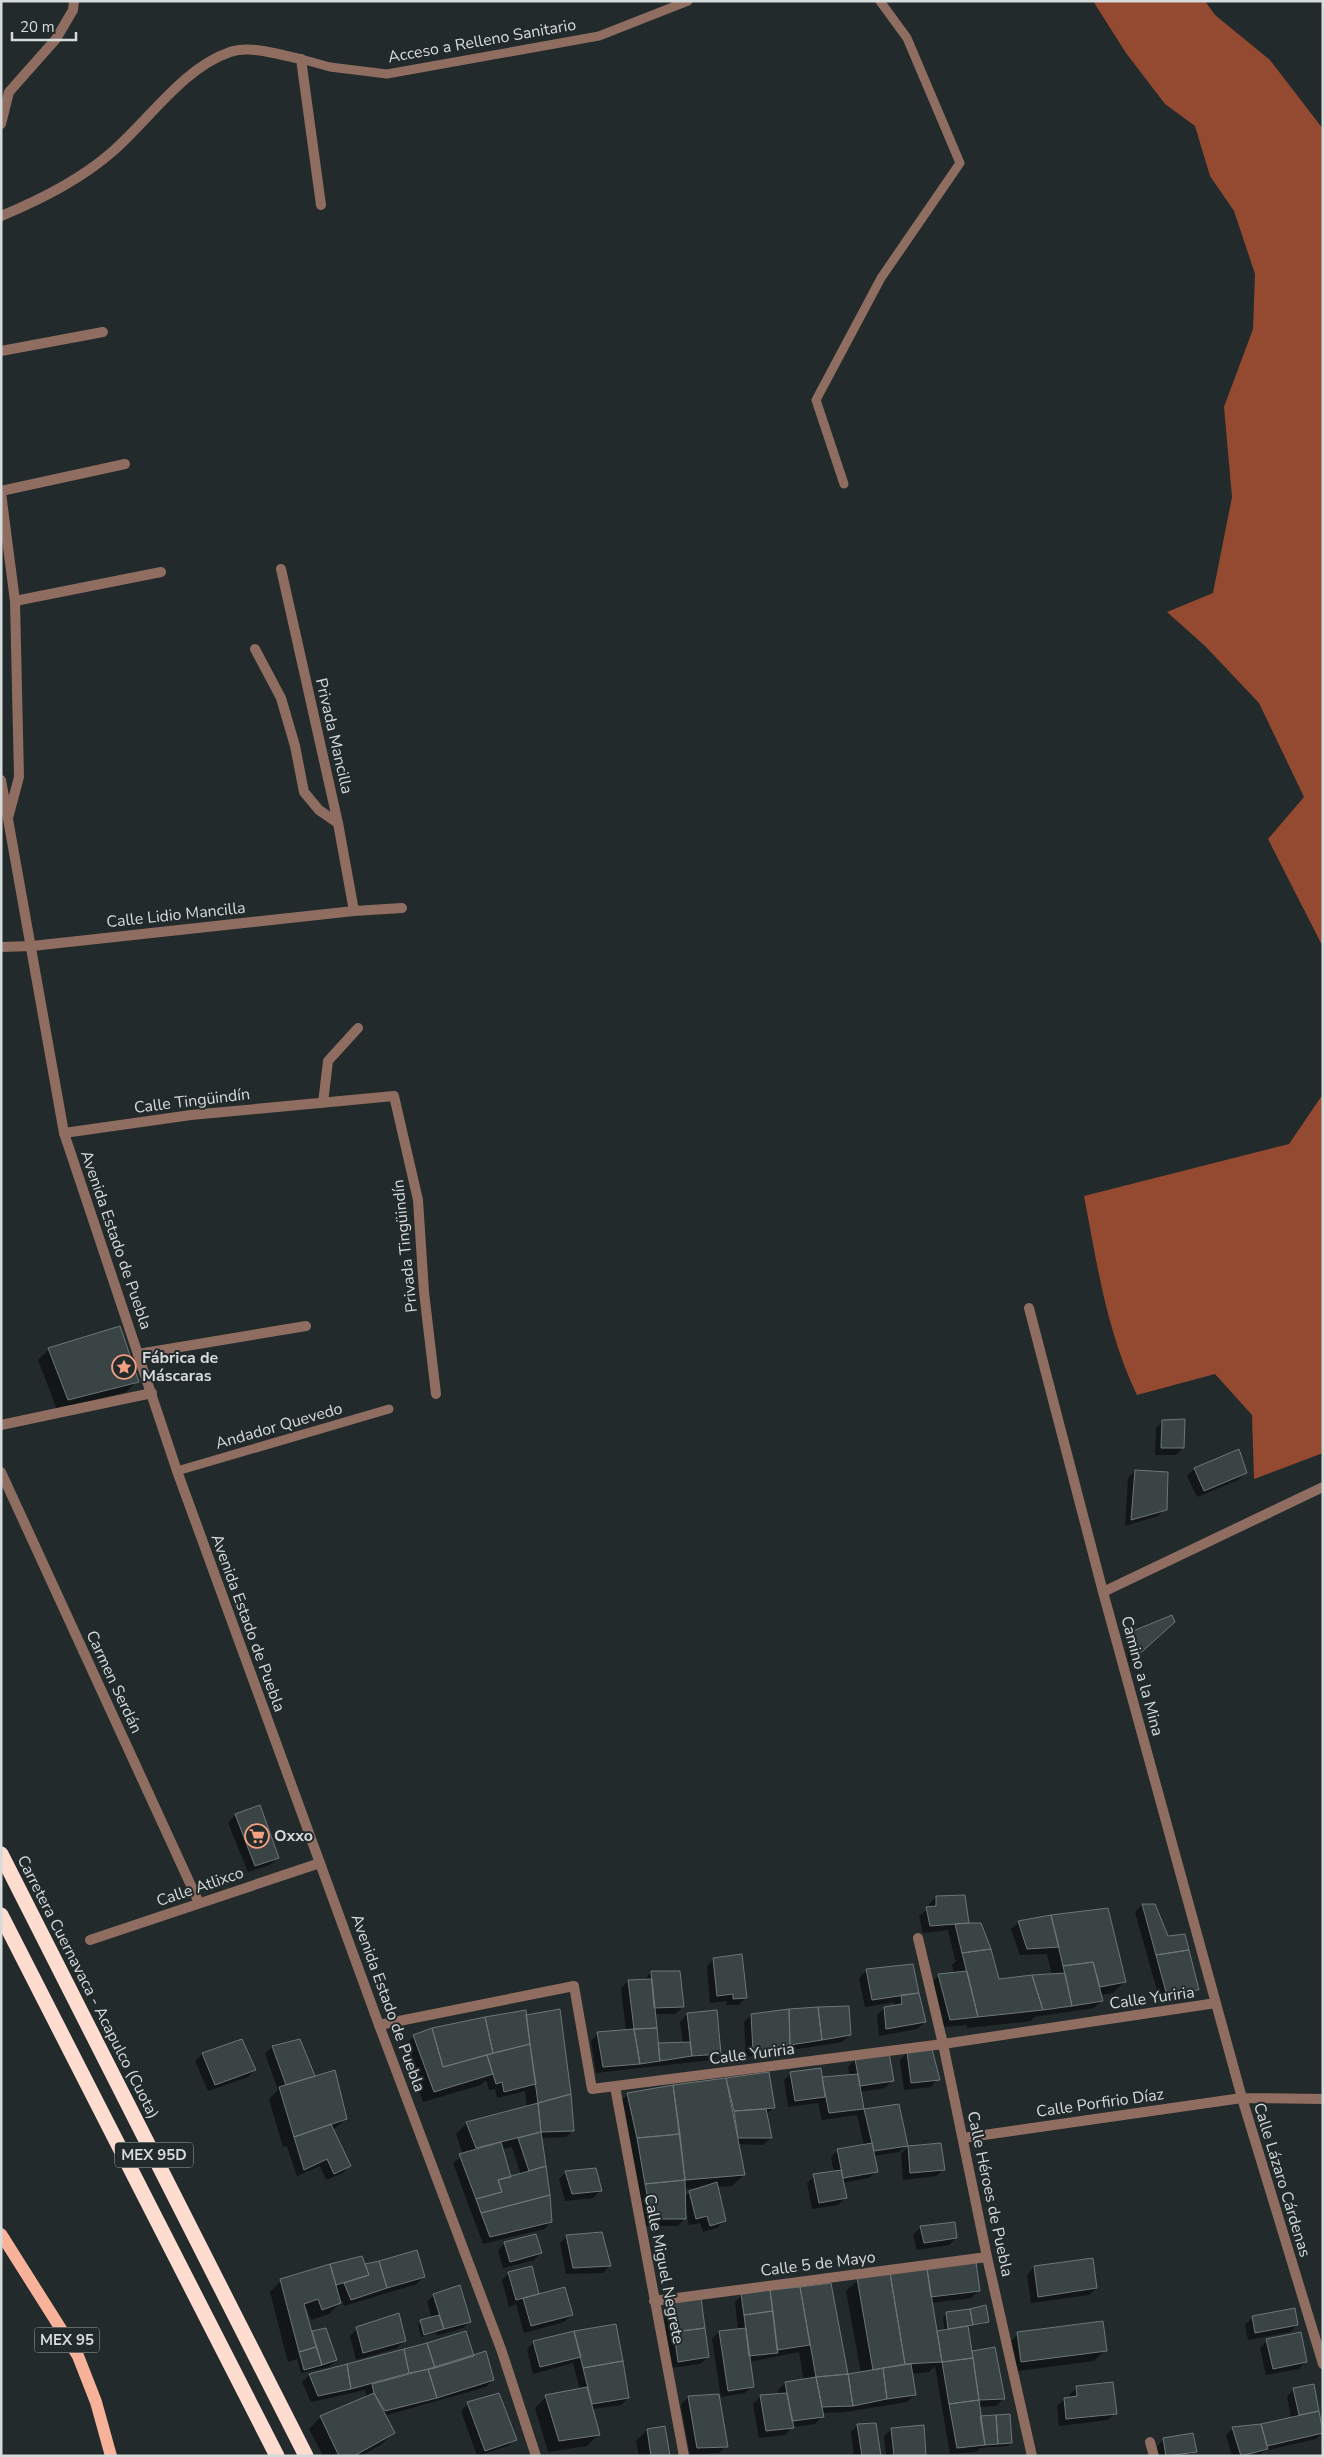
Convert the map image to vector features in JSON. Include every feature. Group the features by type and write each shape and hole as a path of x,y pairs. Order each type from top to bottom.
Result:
{"highway":[{"name":"Carretera Cuernavaca - Acapulco (Cuota)","path":"1,1854 306,2456"},
{"name":"MEX 95D","path":"1,1915 277,2456"}],"main road":[{"name":"MEX 95","path":"1,2234 78,2356 96,2402 111,2456"}],"street":[{"path":"1,124 9,92 56,39 73,10 74,1"},
{"name":"Acceso a Relleno Sanitario","path":"1,216 59,190 112,153 164,99 206,64 231,52 257,50 301,59"},
{"path":"301,59 321,206"},
{"path":"1,351 103,332"},
{"path":"8,818 19,777 15,601 1,492 125,464"},
{"name":"Privada Mancilla","path":"281,569 338,823 354,911"},
{"path":"15,601 161,572"},
{"path":"255,649 281,698 295,746 304,792 319,810 338,823"},
{"name":"Avenida Estado de Puebla","path":"1,780 64,1133 177,1471 379,2025 501,2349 536,2456"},
{"name":"Calle Lidio Mancilla","path":"1,946 32,946 354,911 402,908"},
{"path":"323,1102 328,1061 358,1028"},
{"name":"Calle Tingüindín","path":"64,1133 191,1115 394,1096"},
{"name":"Privada Tingüindín","path":"394,1096 418,1200 424,1292 436,1394"},
{"name":"Camino a la Mina","path":"1029,1308 1103,1592 1216,2004"},
{"path":"138,1354 306,1326"},
{"path":"1,1425 152,1393"},
{"name":"Carmen Serdán","path":"1,1472 199,1903"},
{"path":"1103,1592 1323,1487"},
{"name":"Calle Atlixco","path":"90,1940 320,1863"},
{"name":"Calle Héroes de Puebla","path":"918,1938 943,2044 987,2257 1032,2456"},
{"name":"Calle Yuriria","path":"379,2025 574,1986 592,2089 943,2044 1216,2004"},
{"name":"Calle Lázaro Cárdenas","path":"1216,2004 1242,2098 1322,2360"},
{"name":"Calle Miguel Negrete","path":"614,2087 684,2456"},
{"name":"Calle Porfirio Díaz","path":"963,2138 1242,2098 1323,2099"},
{"name":"Calle 5 de Mayo","path":"654,2300 987,2257"},
{"path":"1150,2442 1154,2456"}],"lane":[{"name":"Acceso a Relleno Sanitario","path":"301,59 330,67 387,74 598,36 688,1"},
{"path":"844,484 816,400 881,278 960,163 907,38 880,1"},
{"name":"Andador Quevedo","path":"177,1471 390,1409"}],"shaded area":[{"path":"1093,1 1205,1 1215,15 1270,60 1323,129 1323,947 1268,839 1304,797 1259,703 1205,646 1167,612 1213,593 1232,497 1224,407 1253,329 1255,274 1234,211 1210,176 1195,126 1165,104 1126,53"},
{"path":"1323,1094 1323,1453 1254,1479 1252,1415 1215,1374 1137,1395 1110,1323 1084,1196 1289,1144"}],"building":[{"path":"120,1326 139,1382 68,1400 48,1348"},
{"path":"1185,1419 1184,1448 1161,1448 1162,1420"},
{"path":"1239,1449 1247,1473 1204,1491 1194,1468"},
{"path":"1135,1470 1168,1472 1167,1510 1131,1520"},
{"path":"1172,1615 1175,1622 1136,1657 1133,1631"},
{"path":"260,1805 279,1858 255,1866 235,1814"},
{"path":"965,1895 969,1923 930,1926 926,1907 936,1906 936,1896"},
{"path":"1142,1904 1155,1904 1168,1936 1185,1934 1189,1950 1156,1955"},
{"path":"1108,1908 1126,1982 1100,1987 1093,1962 1063,1966 1051,1915"},
{"path":"1051,1915 1059,1947 1027,1949 1018,1921"},
{"path":"981,1923 991,1949 962,1953 955,1924"},
{"path":"991,1949 999,1979 1032,1975 1043,2010 978,2017 962,1953"},
{"path":"1189,1950 1199,1990 1166,1992 1156,1955"},
{"path":"742,1954 747,1998 733,1999 733,1994 717,1996 713,1958"},
{"path":"1093,1962 1103,2001 1072,2006 1063,1966"},
{"path":"913,1964 919,1993 872,2000 866,1969"},
{"path":"651,1971 680,1971 684,2007 654,2008"},
{"path":"967,1971 978,2017 950,2020 938,1974"},
{"path":"1065,1973 1072,2006 1043,2010 1032,1975"},
{"path":"652,1979 657,2028 634,2029 628,1980"},
{"path":"919,1993 926,2022 886,2029 884,2007 902,2004 901,1995"},
{"path":"849,2006 851,2035 822,2040 818,2007"},
{"path":"818,2007 822,2040 790,2045 789,2009"},
{"path":"560,2009 571,2094 538,2103 526,2015"},
{"path":"789,2009 790,2045 753,2051 751,2014"},
{"path":"526,2010 530,2044 493,2053 485,2017"},
{"path":"717,2010 721,2054 692,2056 687,2013"},
{"path":"485,2017 493,2053 443,2067 432,2028"},
{"path":"432,2028 443,2067 487,2055 493,2074 434,2092 413,2035"},
{"path":"657,2028 660,2061 640,2064 634,2029"},
{"path":"634,2029 640,2064 603,2067 597,2032"},
{"path":"242,2039 256,2070 215,2085 202,2053"},
{"path":"300,2039 315,2076 286,2085 272,2046"},
{"path":"690,2042 692,2056 660,2061 658,2043"},
{"path":"530,2044 536,2084 504,2092 502,2082 496,2084 487,2055"},
{"path":"932,2049 940,2080 911,2083 907,2052"},
{"path":"889,2053 894,2081 860,2086 855,2059"},
{"path":"821,2068 825,2097 795,2101 790,2072"},
{"path":"335,2070 347,2119 294,2137 279,2087"},
{"path":"769,2072 775,2108 734,2111 726,2078"},
{"path":"858,2074 864,2109 829,2113 822,2077"},
{"path":"726,2078 745,2175 685,2180 673,2085"},
{"path":"673,2085 680,2134 637,2138 627,2093"},
{"path":"571,2094 574,2131 541,2132 538,2103"},
{"path":"538,2103 541,2132 476,2148 466,2122"},
{"path":"899,2104 908,2146 874,2151 864,2109"},
{"path":"766,2109 772,2138 738,2138 734,2111"},
{"path":"331,2124 351,2166 334,2174 327,2159 304,2170 294,2137"},
{"path":"541,2132 546,2166 529,2171 518,2138"},
{"path":"680,2134 685,2180 645,2184 637,2138"},
{"path":"501,2142 511,2177 498,2180 502,2192 476,2199 459,2154"},
{"path":"872,2143 878,2172 843,2178 837,2149"},
{"path":"941,2143 945,2170 910,2173 908,2146"},
{"path":"546,2166 550,2195 481,2213 476,2199 502,2192 498,2180"},
{"path":"596,2168 602,2191 572,2194 565,2171"},
{"path":"841,2170 847,2198 819,2203 813,2174"},
{"path":"685,2180 686,2219 652,2219 645,2184"},
{"path":"717,2182 726,2221 710,2226 707,2216 696,2219 689,2191"},
{"path":"550,2195 552,2222 490,2237 481,2213"},
{"path":"955,2222 957,2238 924,2243 920,2226"},
{"path":"602,2232 611,2266 573,2268 566,2235"},
{"path":"536,2234 542,2253 510,2262 504,2242"},
{"path":"417,2250 425,2277 387,2288 379,2261"},
{"path":"362,2256 369,2275 336,2285 330,2264"},
{"path":"1093,2258 1097,2288 1038,2297 1034,2266"},
{"path":"379,2261 387,2288 351,2300 344,2283 369,2275 365,2264"},
{"path":"976,2262 980,2291 931,2297 927,2269"},
{"path":"330,2264 341,2303 322,2310 318,2299 304,2304 316,2347 299,2352 280,2279"},
{"path":"532,2266 539,2294 516,2300 508,2272"},
{"path":"927,2269 942,2362 905,2364 890,2273"},
{"path":"890,2273 905,2364 873,2370 857,2278"},
{"path":"831,2283 848,2374 816,2377 800,2287"},
{"path":"460,2285 471,2322 444,2329 433,2294"},
{"path":"565,2287 573,2315 531,2326 523,2298"},
{"path":"800,2287 810,2345 777,2350 770,2290"},
{"path":"770,2290 773,2311 744,2315 741,2294"},
{"path":"701,2298 705,2328 674,2332 669,2302"},
{"path":"986,2305 989,2322 973,2325 970,2309"},
{"path":"1295,2308 1298,2325 1255,2333 1252,2316"},
{"path":"970,2309 973,2325 948,2329 946,2312"},
{"path":"773,2311 778,2353 749,2356 744,2315"},
{"path":"399,2313 406,2341 363,2353 356,2327"},
{"path":"439,2315 444,2329 424,2335 420,2320"},
{"path":"1103,2321 1107,2351 1021,2362 1017,2332"},
{"path":"616,2324 623,2361 583,2368 574,2331"},
{"path":"968,2326 973,2358 942,2362 937,2331"},
{"path":"326,2328 337,2360 322,2365 312,2331"},
{"path":"705,2328 709,2357 678,2362 674,2332"},
{"path":"746,2328 754,2387 728,2391 719,2331"},
{"path":"466,2331 474,2356 435,2368 427,2343"},
{"path":"574,2331 581,2357 540,2367 533,2341"},
{"path":"1301,2332 1307,2362 1273,2369 1266,2339"},
{"path":"427,2343 435,2368 409,2373 404,2349"},
{"path":"316,2347 322,2365 304,2370 299,2352"},
{"path":"995,2347 1005,2399 979,2400 972,2351"},
{"path":"404,2349 409,2373 351,2389 347,2364"},
{"path":"486,2351 494,2380 437,2398 428,2369"},
{"path":"973,2358 979,2400 949,2404 942,2362"},
{"path":"623,2361 629,2398 592,2404 583,2368"},
{"path":"347,2364 351,2389 318,2396 309,2374"},
{"path":"911,2364 916,2395 887,2399 883,2368"},
{"path":"883,2368 887,2399 853,2406 848,2374"},
{"path":"428,2369 437,2398 385,2411 374,2393 372,2384"},
{"path":"848,2374 853,2406 822,2407 816,2377"},
{"path":"816,2377 824,2417 792,2421 785,2382"},
{"path":"1113,2382 1117,2414 1066,2419 1064,2398 1077,2396 1076,2386"},
{"path":"1314,2384 1319,2411 1299,2415 1293,2388"},
{"path":"587,2387 600,2435 559,2441 545,2395"},
{"path":"374,2393 395,2433 354,2456 339,2456 320,2416"},
{"path":"499,2393 517,2440 485,2451 467,2402"},
{"path":"787,2393 794,2428 766,2431 760,2395"},
{"path":"719,2394 728,2447 697,2448 688,2396"},
{"path":"979,2400 985,2445 957,2448 949,2404"},
{"path":"1319,2411 1323,2433 1267,2446 1261,2424"},
{"path":"1010,2414 1012,2443 998,2444 996,2415"},
{"path":"996,2415 998,2444 985,2445 980,2416"},
{"path":"876,2423 881,2456 862,2456 857,2424"},
{"path":"1261,2424 1268,2449 1241,2456 1232,2427"},
{"path":"924,2425 926,2455 894,2456 891,2428"},
{"path":"665,2426 670,2456 651,2456 647,2429"},
{"path":"1193,2433 1197,2452 1166,2456 1163,2438"}],"place":[{"name":"Fábrica de Máscaras","path":"124,1367"},
{"name":"Oxxo","path":"257,1836"}]}
